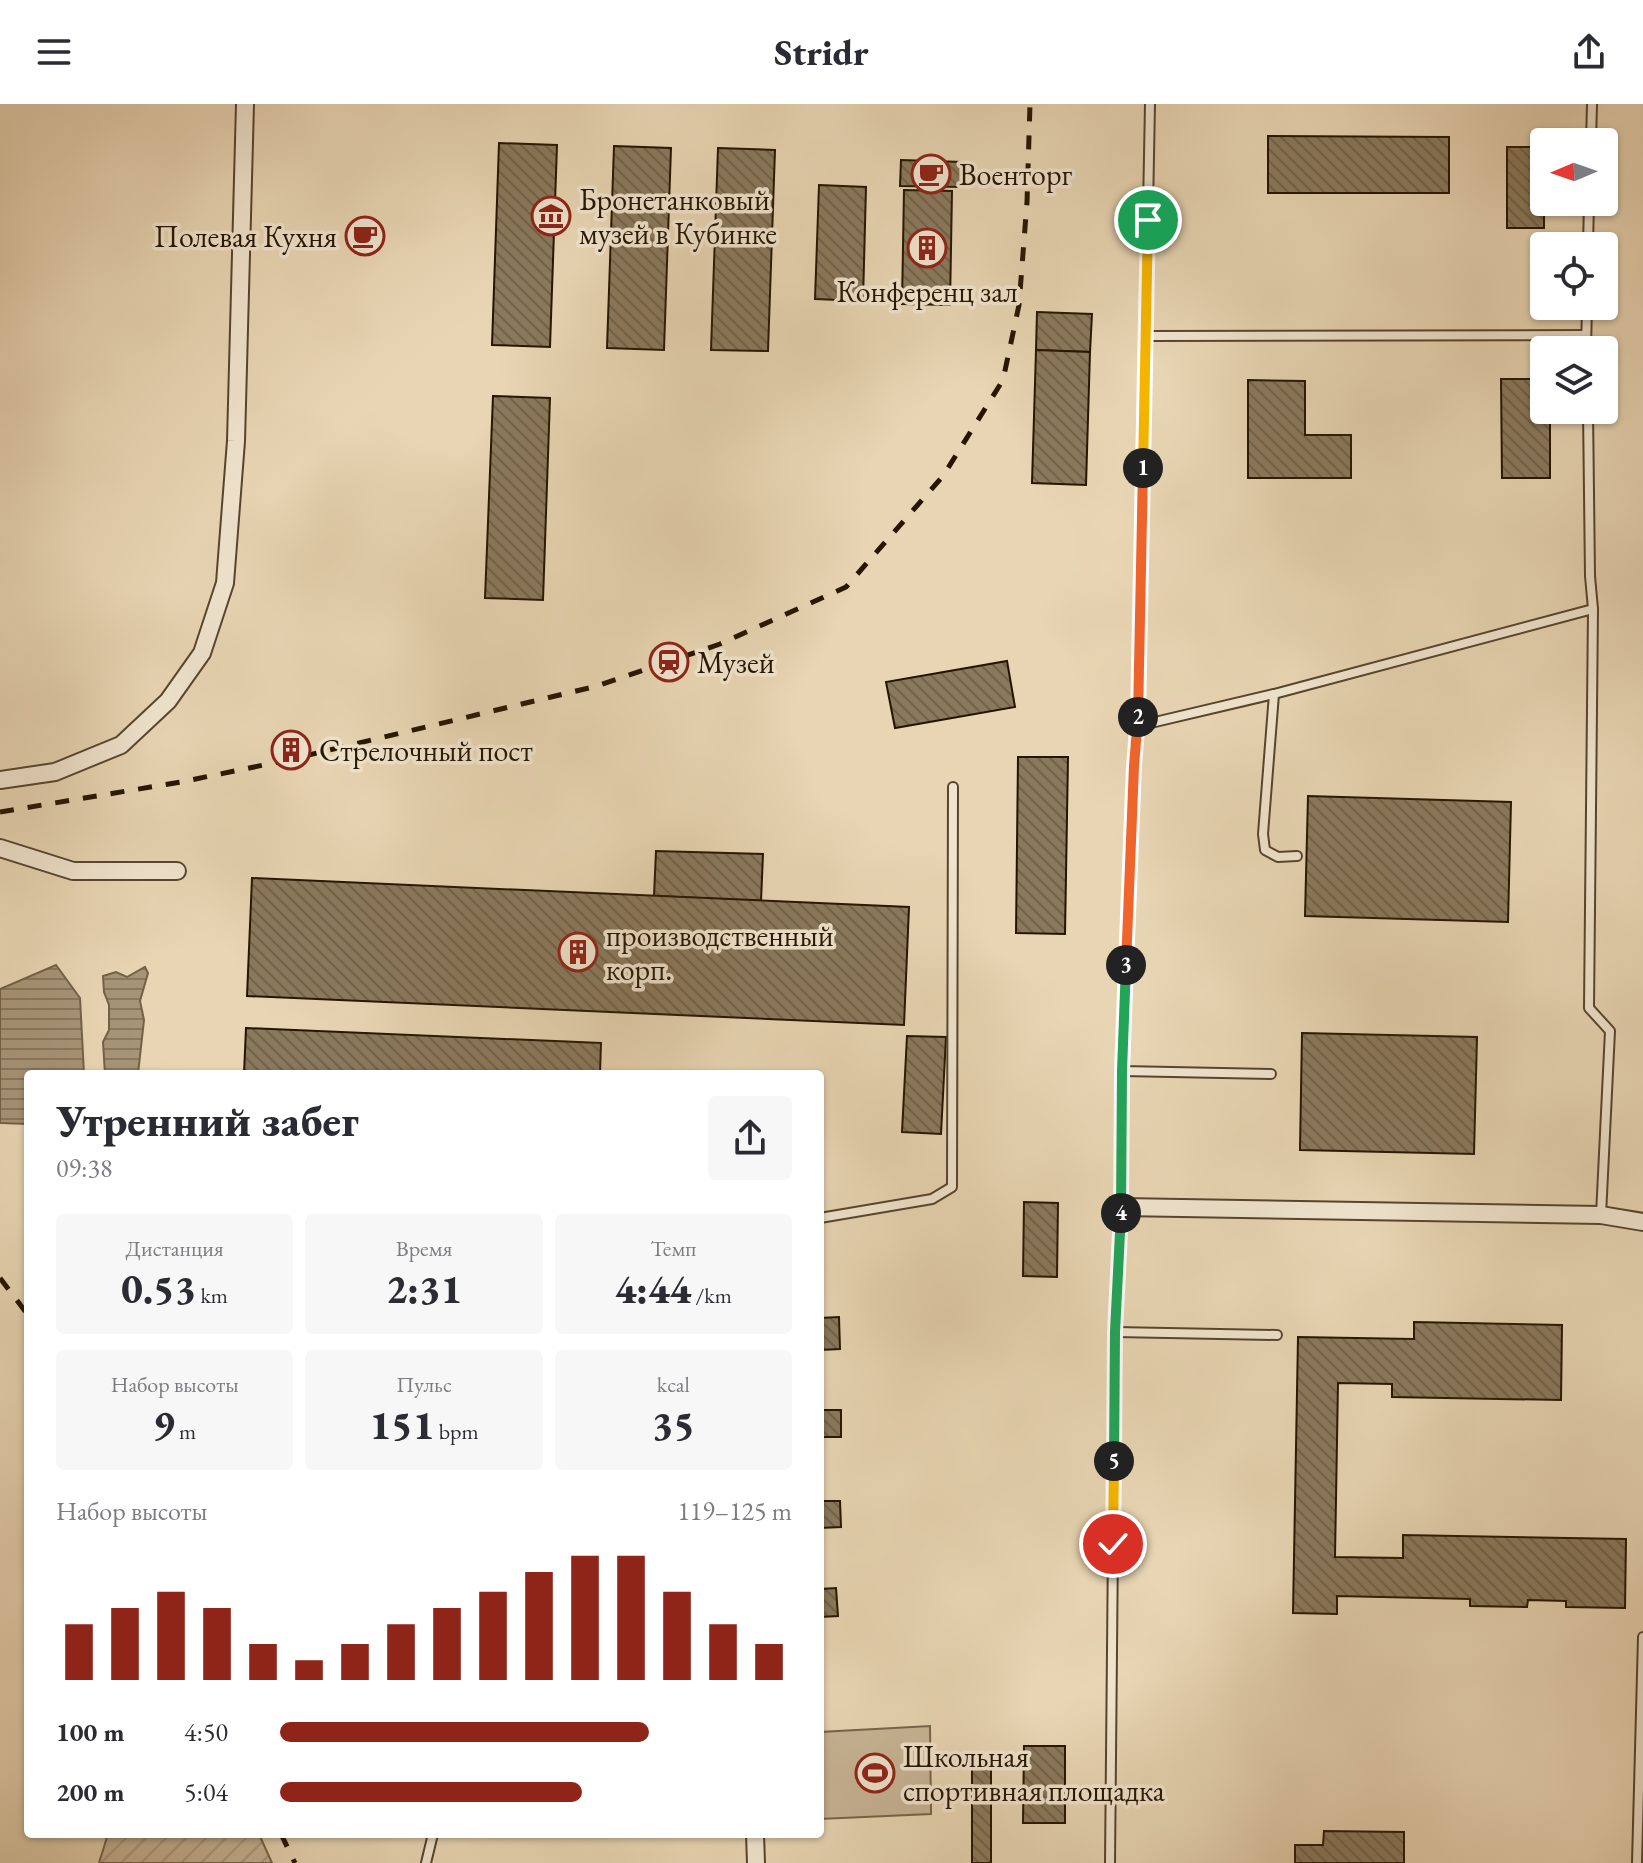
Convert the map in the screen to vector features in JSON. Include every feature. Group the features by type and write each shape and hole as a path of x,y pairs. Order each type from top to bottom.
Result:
{"street":[{"path":"0,780 55,772 121,745 168,701 202,653 225,583 236,441 245,104"},
{"path":"0,848 73,871 177,871"},
{"path":"1121,1207 1601,1215 1643,1222"},
{"path":"755,1838 756,1863"}],"lane":[{"path":"1110,1863 1115,1332 1121,1207 1122,1071 1138,726 1150,104"},
{"path":"1591,128 1592,104"},
{"path":"1146,336 1586,335 1587,320"},
{"path":"1588,424 1593,609 1589,1008 1610,1031 1601,1215"},
{"path":"1138,726 1274,694 1593,609"},
{"path":"1274,694 1263,834 1265,850 1278,857 1297,856"},
{"path":"824,1217 932,1199 952,1187 953,787"},
{"path":"1122,1071 1271,1074"},
{"path":"1115,1332 1277,1335"},
{"path":"1637,1863 1643,1637"},
{"path":"426,1863 432,1838"}],"shaded area":[{"path":"56,965 80,998 84,1070 24,1070 24,1124 0,1123 0,989"},
{"path":"145,967 148,973 140,1001 144,1020 138,1070 105,1070 103,1042 109,1030 109,1005 103,976 116,972 127,977"},
{"name":"Школьная спортивная площадка","path":"930,1726 931,1814 824,1819 824,1732"},
{"path":"107,1838 261,1838 272,1863 99,1863"}],"building":[{"path":"1268,136 1449,137 1449,193 1268,193"},
{"path":"499,143 557,145 550,347 492,345"},
{"path":"614,146 671,148 664,350 607,348"},
{"path":"1507,147 1530,147 1530,216 1544,216 1544,228 1507,228"},
{"path":"718,148 775,150 768,351 711,350"},
{"name":"Военторг","path":"901,160 962,162 962,187 900,186"},
{"path":"819,185 866,187 863,301 815,299"},
{"name":"Конференц зал","path":"904,190 952,191 950,305 902,304"},
{"path":"1037,312 1092,314 1090,352 1036,350"},
{"path":"1036,350 1090,352 1086,485 1032,483"},
{"path":"1501,379 1530,379 1530,424 1550,424 1550,478 1502,478"},
{"path":"1248,380 1305,381 1305,435 1351,435 1351,478 1248,478"},
{"path":"493,396 550,398 543,600 485,598"},
{"path":"1007,661 1015,707 895,728 886,682"},
{"name":"Стрелочный пост","path":"298,744 299,753 286,756 284,747"},
{"path":"1018,757 1068,757 1065,934 1016,933"},
{"path":"1308,796 1511,802 1508,922 1305,916"},
{"path":"656,851 763,854 761,901 654,896"},
{"name":"производственный корп.","path":"252,878 909,907 904,1025 247,996"},
{"path":"246,1028 601,1043 600,1070 244,1070"},
{"path":"1302,1033 1477,1037 1474,1154 1300,1150"},
{"path":"907,1036 946,1037 941,1134 902,1132"},
{"path":"1024,1202 1058,1203 1057,1277 1023,1276"},
{"path":"839,1317 840,1349 824,1350 824,1318"},
{"path":"1414,1322 1562,1325 1561,1400 1392,1397 1392,1384 1338,1383 1335,1557 1403,1558 1403,1535 1626,1539 1625,1608 1566,1607 1566,1601 1528,1600 1527,1607 1470,1606 1470,1599 1337,1596 1337,1614 1293,1613 1298,1337 1414,1339"},
{"path":"824,1410 841,1410 841,1437 824,1437"},
{"path":"824,1501 840,1501 841,1527 824,1528"},
{"path":"836,1588 838,1616 824,1617 824,1589"},
{"path":"1024,1746 1065,1746 1065,1823 1023,1823"},
{"path":"972,1760 991,1760 991,1863 972,1863"},
{"path":"1324,1831 1404,1832 1404,1863 1295,1863 1295,1845 1323,1845"}],"railway":[{"path":"0,812 181,782 288,760 597,686 720,644 846,587 943,476 1003,380 1019,305 1030,104"},
{"path":"0,1278 24,1310"},
{"path":"283,1838 295,1863"}],"place":[{"name":"Военторг","path":"931,174"},
{"name":"Бронетанковый музей в Кубинке","path":"551,216"},
{"name":"Полевая Кухня","path":"365,236"},
{"name":"Конференц зал","path":"927,248"},
{"name":"Музей","path":"669,662"},
{"name":"Стрелочный пост","path":"291,750"},
{"name":"производственный корп.","path":"578,952"},
{"name":"Школьная спортивная площадка","path":"875,1773"}],"route":[{"path":"1113,1544 1115,1332 1121,1207 1122,1071 1138,726 1148,220"}]}
